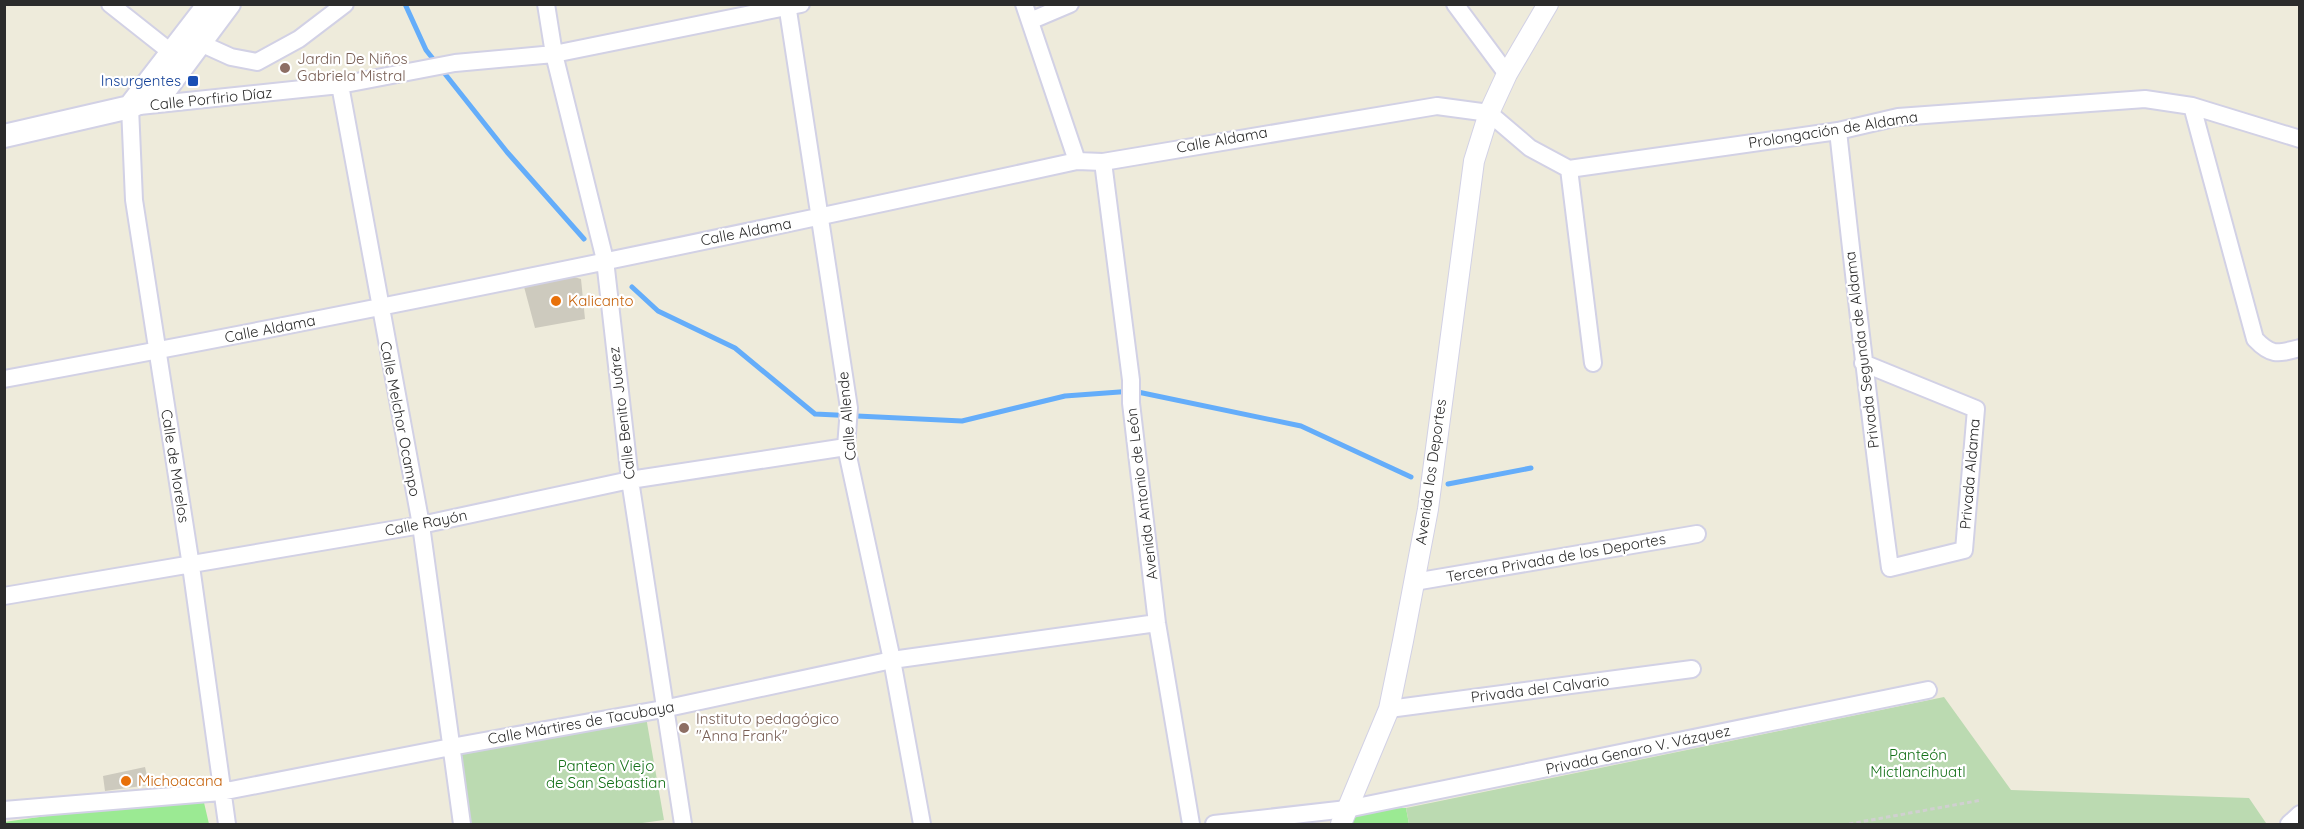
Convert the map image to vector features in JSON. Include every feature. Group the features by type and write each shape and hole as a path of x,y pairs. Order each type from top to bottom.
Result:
{"main road":[{"path":"130,107 209,4"},
{"path":"130,107 165,90 229,4"},
{"name":"Calle Porfirio Díaz","path":"4,136 130,107"}],"street":[{"path":"110,4 172,53"},
{"path":"200,43 231,57 257,62 299,39 345,4"},
{"name":"Calle Benito Juárez","path":"546,4 554,54 605,260 630,480 663,709 683,825"},
{"path":"1024,4 1077,161"},
{"path":"1030,21 1070,4"},
{"path":"1455,4 1507,74"},
{"name":"Avenida los Deportes","path":"1344,817 1389,709 1428,509 1474,161 1489,112 1507,74 1548,4"},
{"path":"554,54 792,6"},
{"name":"Calle Allende","path":"792,6 820,217 849,408 847,440 892,660 922,825"},
{"name":"Calle Porfirio Díaz","path":"130,107 340,85 418,68 554,54"},
{"name":"Calle Melchor Ocampo","path":"340,85 379,307 421,525 462,825"},
{"name":"Prolongación de Aldama","path":"1569,169 1838,131 1898,117 2145,99 2192,106 2300,139"},
{"name":"Calle Aldama","path":"4,379 379,307 820,217 1077,161 1103,162 1437,106 1489,112"},
{"path":"2192,106 2255,339 2266,350 2276,353 2300,348"},
{"name":"Calle de Morelos","path":"130,107 134,200 191,566 227,825"},
{"path":"1489,112 1530,148 1569,169 1593,363"},
{"name":"Privada Segunda de Aldama","path":"1838,131 1863,363 1890,568"},
{"name":"Avenida Antonio de León","path":"1103,162 1131,380 1131,403 1157,623 1191,825"},
{"name":"Privada Aldama","path":"1863,363 1976,409 1964,550 1890,568"},
{"name":"Calle Rayón","path":"4,596 191,566 421,525 630,480 847,440"},
{"name":"Tercera Privada de los Deportes","path":"1414,582 1697,534"},
{"name":"Calle Mártires de Tacubaya","path":"4,810 221,792 663,709 892,660 1157,623"},
{"name":"Privada del Calvario","path":"1389,709 1692,669"},
{"name":"Privada Genaro V. Vázquez","path":"1214,825 1344,817 1929,690"},
{"path":"2289,825 2300,814"}],"path":[{"path":"1849,825 1982,800"}],"green space":[{"name":"Panteón Mictlancihuatl","path":"1944,697 2011,790 2249,798 2266,823 1409,824 1406,808"},
{"name":"Panteon Viejo de San Sebastian","path":"646,717 664,820 635,824 470,824 458,751"},
{"path":"202,794 209,824 5,824 4,822"},
{"path":"1406,808 1409,824 1341,824 1347,809"}],"building":[{"name":"Kalicanto","path":"564,274 581,279 585,319 535,328 523,283"},
{"name":"Michoacana","path":"145,767 149,785 105,791 103,776"}],"waterway":[{"path":"405,4 426,50 507,152 584,239"},
{"path":"632,287 658,311 735,348 815,414 962,421 1065,396 1133,391 1301,426 1411,477"},
{"path":"1448,484 1531,468"}],"place":[{"name":"Jardin De Niños Gabriela Mistral","path":"285,68"},
{"name":"Insurgentes","path":"193,81"},
{"name":"Kalicanto","path":"556,301"},
{"name":"Instituto pedagógico \"Anna Frank\"","path":"684,728"},
{"name":"Michoacana","path":"126,781"}]}
